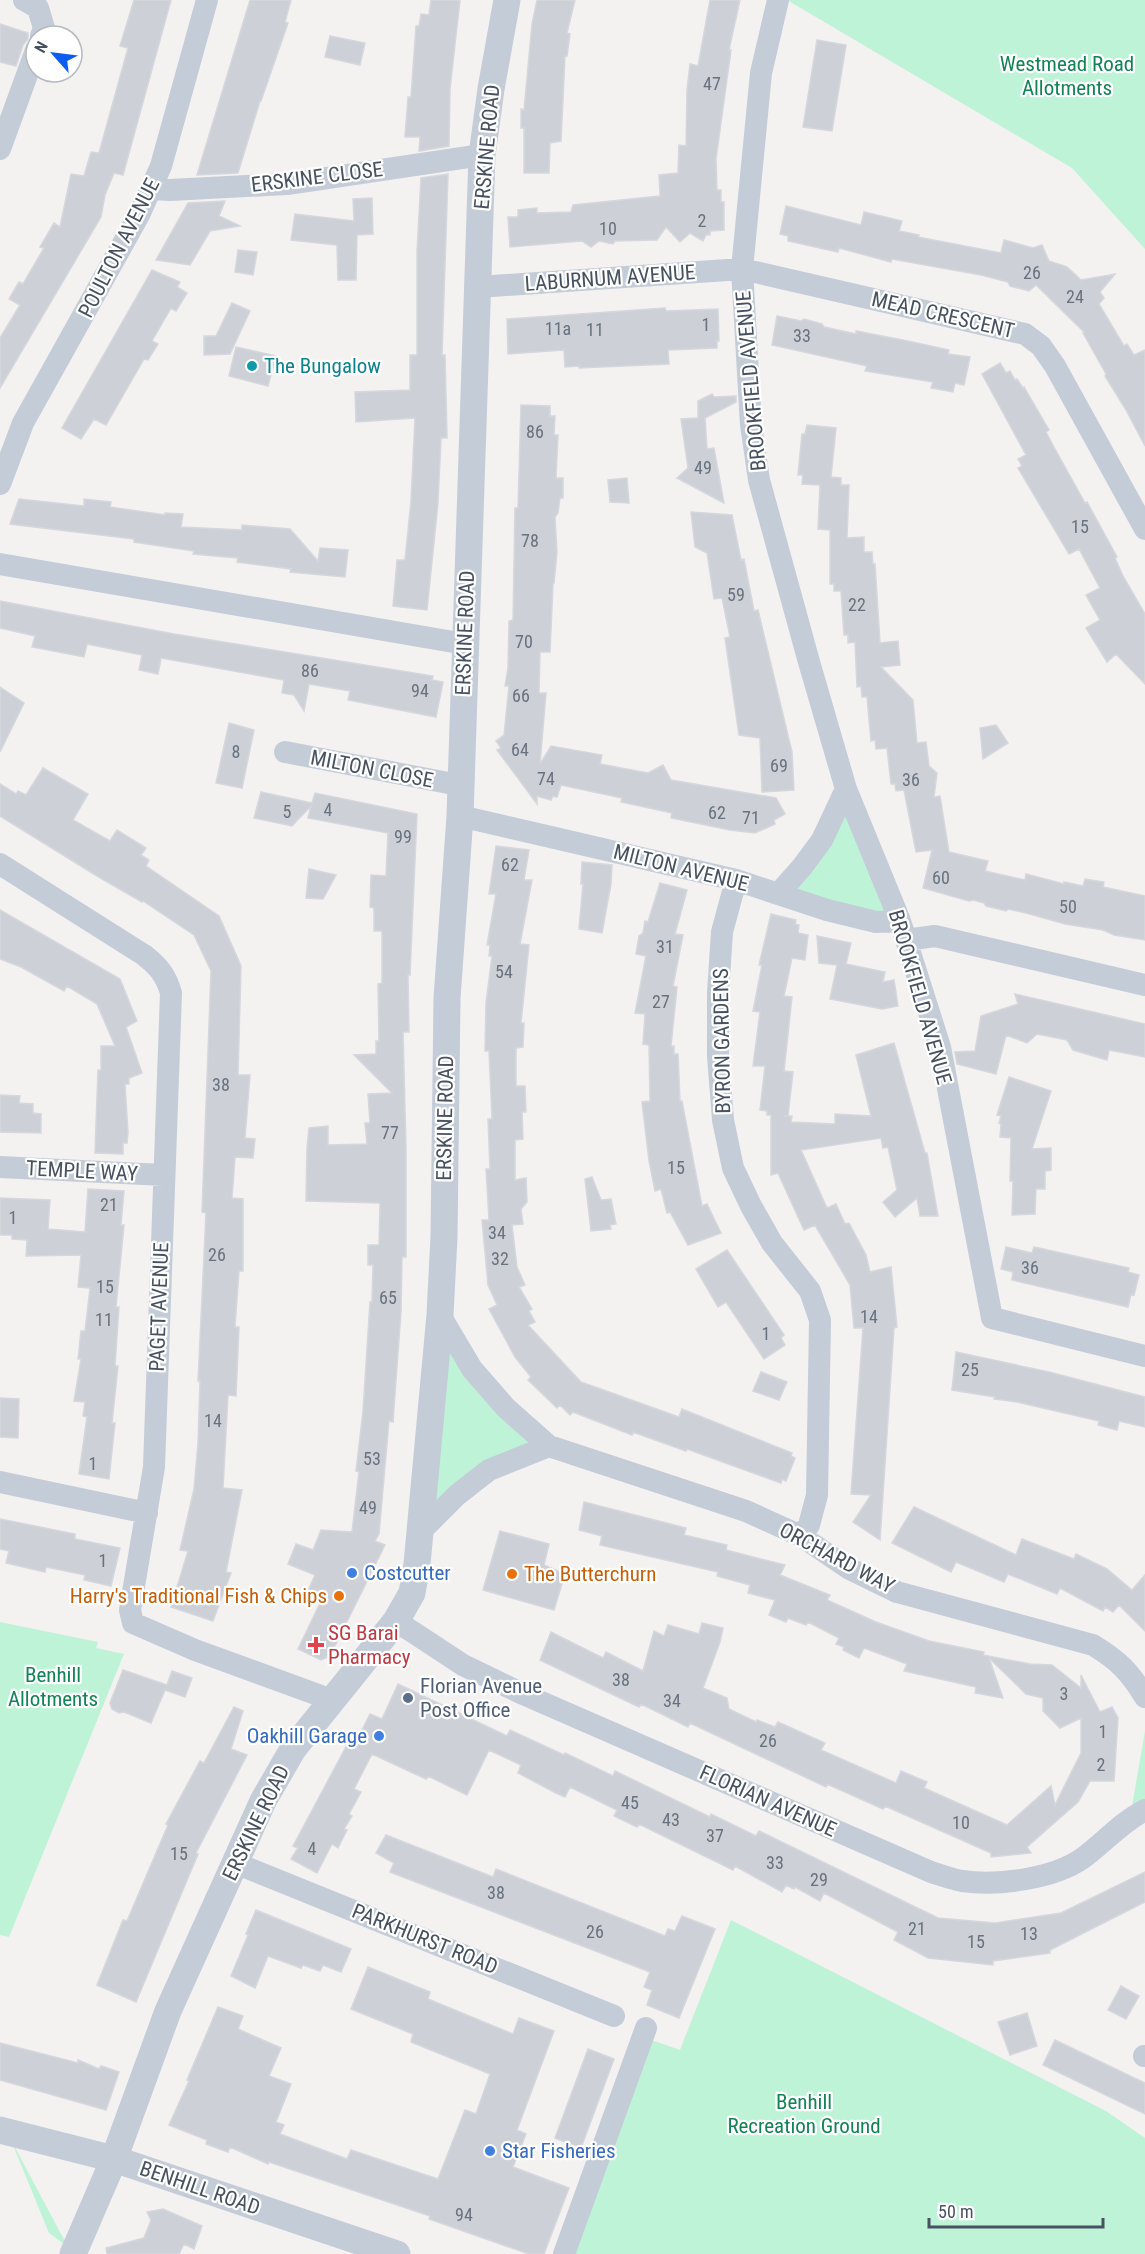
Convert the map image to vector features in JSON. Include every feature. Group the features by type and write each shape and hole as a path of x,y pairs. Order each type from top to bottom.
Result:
{"street":[{"path":"24,0 38,8 43,24"},
{"name":"POULTON AVENUE","path":"0,484 23,423 86,313 152,189 161,166 207,0"},
{"name":"ERSKINE ROAD","path":"73,2254 114,2159 168,2011 263,1801 293,1749 396,1622 412,1593 417,1564 440,1315 444,1237 447,998 460,816 459,785 482,155 507,0"},
{"name":"BROOKFIELD AVENUE","path":"778,0 761,73 742,269 751,425 759,480 808,663 846,789 903,930 940,1047 992,1318 1145,1356"},
{"path":"0,149 24,83"},
{"name":"ERSKINE CLOSE","path":"152,189 287,184 482,155"},
{"name":"LABURNUM AVENUE","path":"478,287 742,269"},
{"name":"MEAD CRESCENT","path":"742,269 1025,334 1041,346 1055,366 1145,529"},
{"path":"0,564 465,644"},
{"name":"MILTON CLOSE","path":"285,752 459,785"},
{"path":"779,893 822,840 846,789"},
{"name":"MILTON AVENUE","path":"460,816 736,880 828,910 903,930 1145,985"},
{"name":"PAGET AVENUE","path":"0,864 144,955 159,968 167,980 171,993 154,1467 130,1610 133,1623 186,1646 332,1700"},
{"name":"BYRON GARDENS","path":"736,880 722,932 718,992 718,1056 723,1120 734,1168 751,1206 772,1243 810,1291 820,1320 817,1495 809,1525 801,1536"},
{"name":"TEMPLE WAY","path":"0,1167 164,1174"},
{"name":"ORCHARD WAY","path":"440,1315 472,1369 506,1408 549,1446 746,1511 801,1536 848,1568 897,1592 1049,1632 1093,1646 1111,1656 1130,1673 1145,1697"},
{"path":"420,1532 457,1495 489,1470 549,1446"},
{"path":"0,1482 147,1513"},
{"name":"FLORIAN AVENUE","path":"396,1622 463,1665 524,1694 856,1840 931,1872 961,1881 995,1882 1034,1877 1062,1869 1082,1858 1125,1820 1145,1810"},
{"name":"PARKHURST ROAD","path":"235,1863 614,2016"},
{"path":"564,2254 646,2028"},
{"name":"BENHILL ROAD","path":"0,2130 114,2159 397,2254"}],"green space":[{"name":"Westmead Road Allotments","path":"787,0 1145,0 1145,249 1072,168"},
{"path":"846,801 895,917 784,891"},
{"path":"444,1327 540,1444 425,1520"},
{"name":"Benhill Allotments","path":"0,1622 98,1642 96,1648 124,1654 9,1937 0,1935"},
{"path":"1145,1731 1145,1805 1131,1812"},
{"name":"Benhill Recreation Ground","path":"731,1920 1106,2111 1145,2138 1145,2254 564,2254 643,2037 680,2050"},
{"path":"10,2138 68,2247 49,2233"}],"building":[{"path":"134,0 171,0 123,175 114,173 105,195 101,217 0,388 0,338 20,305 9,299 19,282 23,284 44,248 40,247 54,223 60,227 71,174 84,176 91,152 99,153 128,48 120,46"},
{"path":"250,0 291,0 285,22 288,23 260,101 238,173 197,175"},
{"path":"431,0 460,0 450,89 449,146 419,151 420,137 405,137 408,97 411,97 416,26 419,26 421,14 429,15"},
{"path":"537,0 575,0 567,33 570,34 567,56 565,56 561,141 550,143 549,173 524,173 524,128 521,128 521,109 524,110 532,24"},
{"path":"710,0 740,0 729,50 731,50 716,159 717,190 721,190 721,202 724,202 724,230 710,231 710,235 706,235 703,241 690,233 680,242 666,227 657,240 615,241 613,244 599,241 591,247 582,241 510,247 508,217 518,217 518,210 537,208 537,213 571,212 573,205 660,196 659,175 678,173 679,145 686,146 690,64 698,66"},
{"path":"0,24 24,32 24,44 16,66 0,62"},
{"path":"330,36 365,43 360,65 325,57"},
{"path":"817,40 846,45 832,131 803,127"},
{"path":"448,174 442,355 445,355 447,438 441,438 438,503 427,610 393,606 397,560 405,560 411,501 415,418 356,422 355,392 410,390 410,355 417,355 417,252 421,178"},
{"path":"372,198 373,234 357,235 356,280 338,280 337,245 291,240 295,214 354,221 353,199"},
{"path":"225,201 219,216 240,226 210,231 190,265 156,260 188,203"},
{"path":"786,206 861,225 864,212 902,221 899,231 919,235 918,237 1001,253 1004,240 1033,248 1042,245 1049,261 1067,267 1081,280 1115,274 1100,292 1104,298 1099,304 1124,346 1127,344 1134,355 1145,350 1145,446 1105,376 1084,332 1036,285 1029,291 1010,286 1008,282 981,275 892,259 891,262 839,248 838,252 788,241 788,236 780,234"},
{"path":"238,250 257,252 253,275 235,272"},
{"path":"152,270 180,282 177,287 187,293 176,311 171,308 152,341 158,344 148,360 144,359 106,425 94,419 81,439 62,428"},
{"path":"232,303 250,311 230,354 204,355 204,336 216,336"},
{"path":"665,308 666,311 718,309 719,341 717,341 717,348 668,350 669,364 579,368 579,366 565,367 564,350 508,354 507,319"},
{"path":"777,316 801,321 804,319 822,324 824,327 856,334 856,331 908,341 949,350 948,354 970,357 964,385 955,383 953,392 931,388 933,382 865,371 867,366 772,345"},
{"name":"The Bungalow","path":"236,347 276,356 268,386 229,376"},
{"path":"1000,363 1006,373 1010,371 1015,380 1017,379 1024,387 1049,430 1046,432 1117,557 1115,558 1123,576 1145,614 1145,684 1116,654 1107,662 1086,628 1100,620 1086,595 1100,588 1079,549 1069,554 1018,468 1022,466 1018,459 1026,455 982,374"},
{"path":"712,394 714,397 736,396 736,402 705,418 707,449 714,448 724,503 677,478 688,468 681,419 698,418 698,401"},
{"path":"521,405 550,406 550,416 555,416 554,435 558,435 556,478 563,478 563,498 560,498 558,513 555,517 557,552 550,652 540,652 539,693 546,693 540,764 551,746 602,755 600,764 648,773 663,765 671,780 776,798 785,814 774,820 775,824 755,833 730,830 671,818 672,813 621,802 622,798 561,785 557,797 553,796 551,800 537,796 537,804 497,750 501,748 496,741 504,735 509,686 505,686 508,668 509,621 513,620 515,508 518,508"},
{"path":"807,425 836,428 831,477 841,478 841,485 849,485 847,538 864,537 864,552 872,552 873,564 875,564 880,643 898,641 900,665 881,667 913,700 917,743 926,742 929,766 937,773 934,797 940,796 949,852 988,861 985,871 1025,880 1026,874 1064,884 1064,882 1083,886 1085,879 1104,882 1103,887 1145,896 1145,940 1065,924 1008,909 1006,911 986,906 984,903 923,888 932,850 916,852 904,790 896,791 895,784 891,784 887,748 876,749 875,740 871,741 867,697 862,697 861,686 857,687 855,642 848,643 848,635 844,635 841,591 834,591 834,584 830,584 830,530 818,529 820,485 802,484 803,475 798,475 802,434 805,434"},
{"path":"627,478 629,503 610,502 608,480"},
{"path":"19,499 84,506 84,499 111,502 110,507 165,515 165,513 183,514 181,527 242,530 242,525 290,529 318,561 320,548 348,550 345,577 290,572 291,569 237,562 238,558 193,554 194,551 134,542 134,539 10,524"},
{"path":"691,512 732,515 741,560 744,559 754,611 758,610 792,752 794,790 762,792 760,738 739,735 725,638 730,637 722,598 714,599 707,553 695,547"},
{"path":"0,601 174,634 433,676 432,680 443,682 436,717 348,700 350,691 309,684 304,711 294,695 282,693 284,680 161,658 158,674 139,670 142,655 87,644 84,657 32,647 35,636 0,628"},
{"path":"0,687 24,703 0,752"},
{"path":"229,723 254,730 242,788 216,783"},
{"path":"996,725 1008,743 983,759 980,728"},
{"path":"43,768 88,794 73,820 110,841 117,830 146,848 141,855 149,860 146,866 219,916 241,966 238,1075 250,1075 245,1138 255,1139 253,1158 235,1157 232,1198 243,1199 243,1271 239,1271 235,1327 239,1327 236,1396 228,1395 223,1488 242,1490 226,1572 231,1573 213,1621 171,1607 188,1551 180,1550 194,1489 198,1443 200,1381 198,1381 206,1213 202,1212 211,971 194,935 143,901 97,876 0,816 0,784 16,794 18,791 26,795"},
{"path":"261,792 312,803 315,793 417,814 410,975 408,975 409,1032 403,1032 406,1257 402,1257 401,1311 393,1422 389,1421 379,1534 375,1541 385,1545 330,1656 321,1660 298,1649 322,1599 307,1593 315,1575 288,1564 296,1544 313,1550 321,1530 352,1532 359,1472 356,1471 363,1411 370,1302 372,1302 373,1265 368,1265 368,1245 379,1245 380,1203 306,1201 307,1148 309,1128 328,1126 328,1145 367,1144 365,1123 370,1123 368,1094 392,1093 354,1055 376,1054 376,1041 379,1041 378,984 382,983 382,931 374,931 374,908 370,907 371,875 386,876 388,833 308,818 311,806 292,826 254,818"},
{"path":"496,846 529,850 524,880 532,880 520,944 529,945 521,1023 524,1023 523,1047 516,1048 516,1086 525,1086 526,1112 522,1112 523,1139 515,1140 515,1180 526,1178 527,1202 521,1209 523,1224 512,1225 517,1267 525,1285 519,1287 532,1309 529,1311 535,1322 528,1325 581,1382 679,1417 682,1409 792,1453 791,1456 795,1458 786,1481 782,1479 781,1483 687,1449 686,1451 633,1432 632,1435 573,1412 570,1415 560,1405 557,1408 528,1380 531,1377 515,1357 489,1309 497,1305 488,1285 482,1220 489,1220 486,1169 490,1169 488,1119 492,1119 489,1051 485,1051 486,1003 492,956 489,956 490,945 487,945 496,894 489,894"},
{"path":"582,862 612,865 602,933 579,929 583,884 581,884"},
{"path":"309,869 336,875 323,899 306,898"},
{"path":"660,883 687,890 675,934 683,935 673,986 677,987 671,1046 674,1046 674,1054 678,1054 680,1101 682,1101 702,1206 707,1204 721,1233 688,1245 670,1212 667,1213 661,1189 655,1191 642,1102 650,1101 649,1045 643,1044 645,1014 635,1013 646,956 636,954 639,936 643,933 645,921 648,922"},
{"path":"0,910 120,979 137,1021 126,1027 142,1073 129,1078 129,1084 125,1084 128,1133 127,1143 123,1143 123,1154 95,1153 101,1046 115,1046 97,1004 67,986 64,991 21,967 0,959"},
{"path":"771,914 796,920 795,924 799,925 798,933 808,935 805,960 792,958 784,996 792,997 784,1071 793,1072 788,1116 792,1116 791,1122 835,1124 835,1114 871,1116 856,1055 894,1043 925,1153 927,1153 938,1216 920,1216 917,1198 895,1217 883,1202 897,1190 888,1147 883,1148 881,1138 801,1150 827,1208 836,1204 845,1224 849,1223 866,1255 870,1272 891,1267 897,1327 894,1328 880,1540 853,1522 871,1495 851,1494 863,1328 854,1328 850,1285 815,1225 804,1230 778,1173 771,1175 771,1115 767,1115 767,1111 760,1110 765,1066 753,1066 760,1012 753,1011 762,965 759,965"},
{"path":"817,936 851,943 846,964 885,972 883,982 894,980 898,1006 882,1009 830,999 837,965 819,963"},
{"path":"1015,994 1145,1024 1145,1057 1109,1050 1107,1060 1073,1050 1067,1040 1037,1034 1027,1043 1006,1035 996,1074 957,1064 955,1052 975,1051 981,1016 1018,1004"},
{"path":"1009,1077 1051,1091 1032,1149 1051,1148 1051,1170 1045,1171 1045,1189 1036,1189 1035,1214 1012,1215 1011,1138 1000,1137 1001,1116 997,1115"},
{"path":"0,1095 20,1096 19,1103 33,1104 33,1113 41,1114 41,1133 0,1132"},
{"path":"592,1177 601,1200 611,1199 616,1224 610,1225 611,1229 591,1231 585,1179"},
{"path":"88,1189 124,1191 121,1225 124,1225 116,1307 119,1307 115,1366 118,1366 109,1479 79,1474 87,1417 83,1416 85,1402 74,1401 81,1359 78,1359 81,1331 85,1331 90,1288 78,1287 81,1255 26,1256 27,1240 12,1239 12,1235 0,1235 0,1198 50,1200 48,1229 85,1232"},
{"path":"1006,1247 1032,1253 1034,1247 1129,1268 1128,1272 1139,1275 1134,1295 1131,1294 1128,1307 1012,1280 1013,1272 1001,1269"},
{"path":"727,1250 784,1335 781,1338 785,1345 764,1359 726,1302 718,1307 696,1269"},
{"path":"956,1352 1049,1372 1145,1397 1145,1427 1119,1421 1117,1430 1098,1425 1099,1421 994,1399 995,1397 952,1390"},
{"path":"761,1372 787,1382 779,1400 753,1391"},
{"path":"0,1398 19,1399 18,1438 0,1437"},
{"path":"584,1502 686,1528 684,1535 727,1545 726,1550 785,1565 780,1575 830,1595 827,1600 876,1622 929,1641 984,1652 983,1655 1030,1664 1052,1665 1081,1688 1081,1675 1100,1712 1112,1707 1118,1718 1114,1781 1090,1781 1078,1802 1027,1847 1031,1853 991,1857 991,1853 885,1806 883,1809 827,1784 826,1787 690,1723 688,1727 641,1704 639,1707 540,1660 551,1632 603,1658 606,1652 643,1671 654,1631 664,1636 668,1625 699,1634 702,1623 723,1628 703,1688 727,1698 729,1709 756,1722 757,1720 775,1727 778,1722 825,1743 821,1750 896,1783 901,1771 927,1782 924,1788 1007,1825 1051,1786 1055,1805 1081,1753 1081,1718 1060,1728 1043,1711 1043,1698 1026,1694 989,1658 1003,1698 975,1693 976,1687 904,1671 907,1664 864,1648 859,1658 836,1644 839,1638 808,1622 806,1625 788,1618 786,1622 769,1615 775,1600 748,1593 750,1585 717,1576 718,1572 600,1545 602,1536 579,1530"},
{"path":"914,1507 1016,1555 1022,1539 1074,1559 1076,1554 1107,1569 1132,1590 1145,1575 1145,1631 1119,1605 1113,1612 1105,1607 1103,1611 1060,1588 1057,1594 1008,1574 1004,1582 956,1562 951,1572 892,1543"},
{"path":"0,1519 75,1534 75,1539 120,1548 111,1586 84,1580 85,1575 46,1567 45,1572 6,1563 9,1551 0,1549"},
{"path":"500,1531 549,1544 544,1565 565,1574 554,1610 483,1590"},
{"path":"123,1670 167,1685 172,1671 192,1678 185,1697 165,1690 151,1723 112,1709 110,1703"},
{"path":"398,1684 507,1736 510,1730 613,1776 615,1771 710,1817 711,1814 756,1836 759,1831 938,1918 995,1923 1061,1913 1145,1872 1145,1902 1050,1950 1050,1953 993,1961 993,1965 928,1958 894,1940 898,1932 824,1893 820,1901 795,1887 794,1889 786,1885 782,1892 735,1866 733,1870 639,1824 637,1827 614,1816 617,1810 570,1787 565,1797 554,1792 518,1773 521,1765 489,1750 467,1795 428,1776 426,1779 372,1754 354,1789 361,1792 349,1814 352,1816 344,1829 347,1830 338,1848 332,1844 317,1873 291,1859 298,1848 293,1846 347,1745 353,1748 370,1714 382,1719"},
{"path":"234,1707 243,1711 231,1749 247,1755 196,1853 198,1854 136,2002 97,1985 123,1920 127,1921 168,1825 166,1824 200,1761 204,1763"},
{"path":"386,1835 493,1877 496,1869 665,1936 668,1929 675,1931 682,1916 715,1929 679,2018 647,2005 652,1990 644,1987 650,1972 390,1872 394,1863 376,1853"},
{"path":"256,1910 351,1949 341,1972 323,1965 320,1971 303,1965 301,1968 268,1956 255,1988 231,1976"},
{"path":"368,1967 430,1992 428,1999 513,2034 519,2018 554,2031 517,2130 526,2134 513,2167 569,2188 544,2254 529,2254 429,2219 430,2216 269,2162 268,2164 230,2147 228,2152 206,2144 207,2140 169,2125 218,2007 243,2016 238,2029 281,2048 269,2076 291,2084 276,2122 284,2125 280,2134 347,2159 351,2150 438,2179 465,2110 476,2114 490,2074 411,2042 413,2034 351,2009"},
{"path":"1121,1986 1139,1996 1126,2019 1108,2010"},
{"path":"1027,2013 1037,2046 1010,2055 998,2022"},
{"path":"1055,2040 1145,2083 1145,2114 1043,2065"},
{"path":"0,2043 78,2063 78,2060 99,2069 101,2066 119,2072 106,2110 0,2080"},
{"path":"588,2049 614,2059 581,2148 555,2138"},
{"path":"163,2209 202,2226 194,2249 184,2244 179,2254 107,2254 106,2248 144,2238 151,2220 147,2212"}],"place":[{"name":"The Bungalow","path":"252,366"},
{"name":"Costcutter","path":"352,1573"},
{"name":"The Butterchurn","path":"512,1574"},
{"name":"Harry's Traditional Fish & Chips","path":"339,1596"},
{"name":"SG Barai Pharmacy","path":"316,1645"},
{"name":"Florian Avenue Post Office","path":"408,1698"},
{"name":"Oakhill Garage","path":"379,1736"},
{"name":"Star Fisheries","path":"490,2151"}]}
